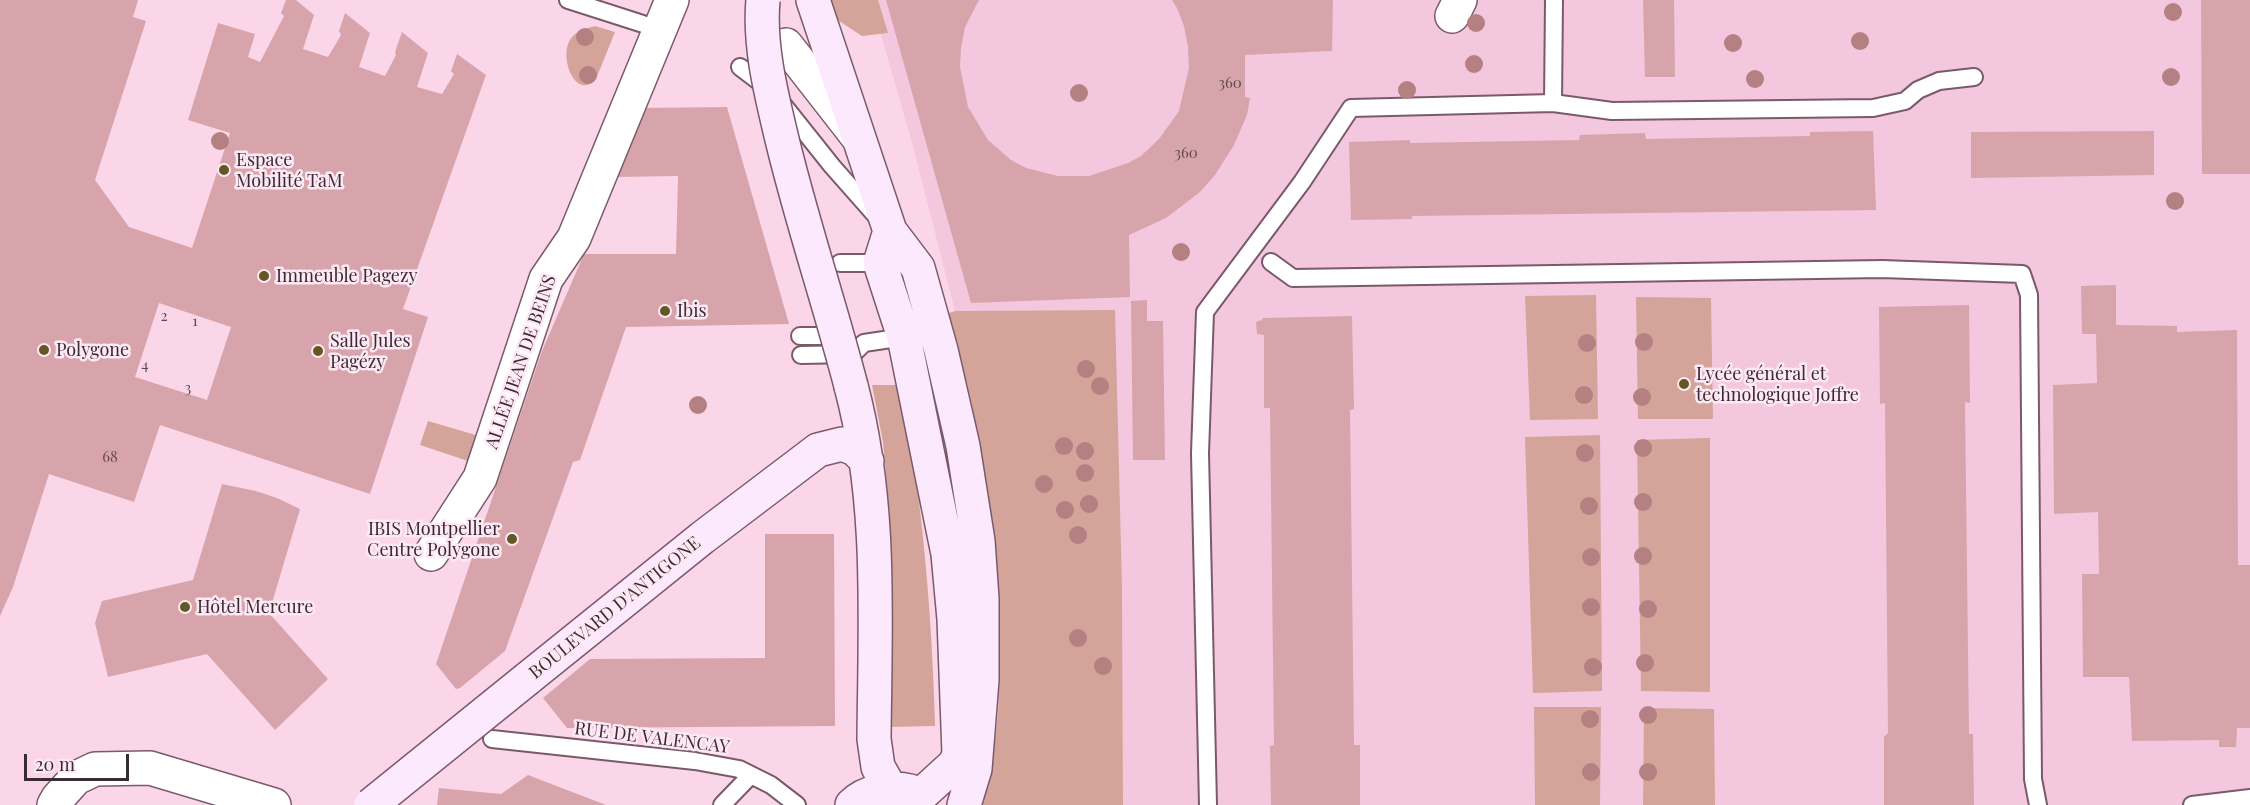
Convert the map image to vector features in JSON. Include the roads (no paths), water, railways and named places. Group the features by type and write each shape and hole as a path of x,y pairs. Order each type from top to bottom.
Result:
{"street":[{"name":"ALLÉE JEAN DE BEINS","path":"431,554 480,478 546,279 574,238 672,0"},
{"path":"763,0 762,13 769,84 795,195 830,307 851,386 867,461 875,537 874,739 878,767 916,796"},
{"path":"813,0 890,231 918,268 941,350 963,446 981,572 980,702 975,769 964,805"},
{"path":"786,45 862,143"},
{"path":"852,805 865,796 916,796 955,764 959,754 960,736 948,554 904,337 880,263 890,231"},
{"name":"BOULEVARD D'ANTIGONE","path":"371,805 730,516 818,450 842,444 855,449 867,461"},
{"path":"54,805 76,778 96,769 150,768 274,805"}],"lane":[{"path":"568,0 643,24"},
{"path":"1553,103 1554,0"},
{"path":"740,67 773,92 832,166 890,231"},
{"path":"1208,805 1200,453 1205,312 1302,182 1351,108 1553,103 1612,111 1873,108 1905,101 1918,90 1939,81 1974,77"},
{"path":"1272,262 1293,278 1882,269 2022,274 2029,296 2033,779 2038,805"},
{"path":"840,263 880,263"},
{"path":"800,336 852,336 864,343"},
{"path":"801,355 853,354 864,343 904,337 941,350"},
{"name":"RUE DE VALENCAY","path":"492,739 695,761 739,769 771,785 797,805"},
{"path":"722,805 751,776"},
{"path":"2192,805 2250,798"}],"place":[{"name":"Espace Mobilité TaM","path":"224,170"},
{"name":"Immeuble Pagezy","path":"264,276"},
{"name":"Ibis","path":"665,311"},
{"name":"Polygone","path":"44,350"},
{"name":"Salle Jules Pagézy","path":"318,351"},
{"name":"Lycée général et technologique Joffre","path":"1684,384"},
{"name":"IBIS Montpellier Centre Polygone","path":"512,539"},
{"name":"Hôtel Mercure","path":"185,607"}]}
